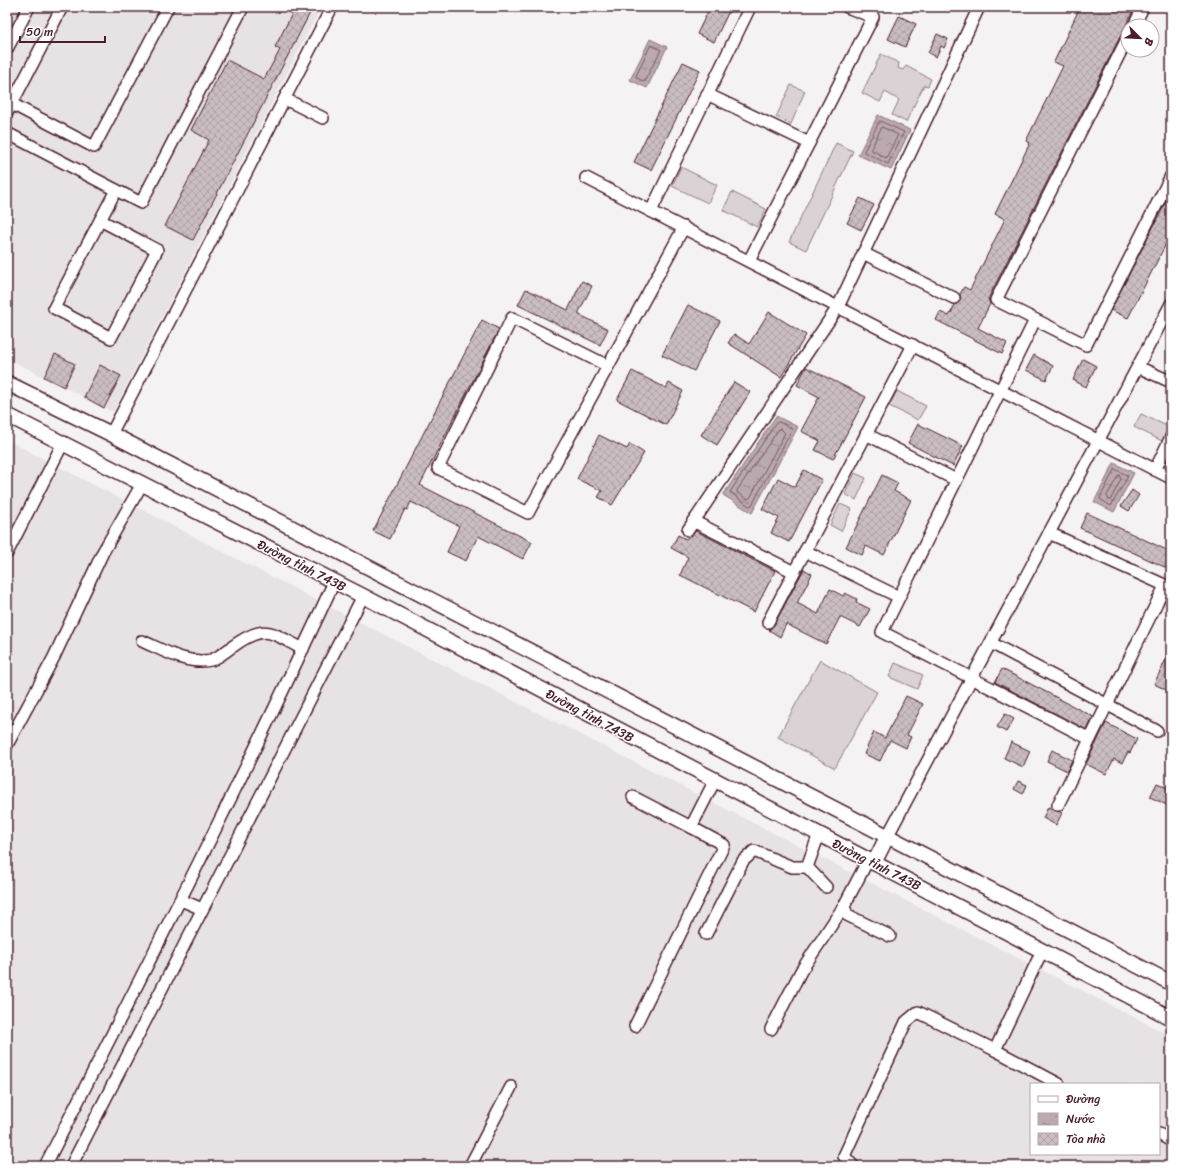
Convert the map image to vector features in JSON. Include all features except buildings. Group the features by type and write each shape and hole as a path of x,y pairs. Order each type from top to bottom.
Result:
{"main road":[{"path":"7,383 111,434 1171,983"},
{"name":"Đường tỉnh 743B","path":"7,414 362,596 1171,1018"},
{"path":"871,861 887,837"}],"street":[{"path":"7,48 29,7"},
{"path":"62,7 9,108 94,147 168,7"},
{"path":"7,133 141,203 244,7"},
{"path":"111,434 332,7"},
{"path":"651,210 750,7"},
{"path":"749,261 873,17 847,7"},
{"path":"794,572 691,526 838,307 979,7"},
{"path":"1138,18 1143,7"},
{"path":"1120,53 996,300 1086,346 1171,176"},
{"path":"707,94 809,143"},
{"path":"285,99 323,118"},
{"path":"586,178 1171,478"},
{"path":"100,220 157,250 111,338 54,308 100,220 116,190"},
{"path":"608,366 512,318 438,468 528,512 608,366 684,227"},
{"path":"863,253 954,298"},
{"path":"887,837 1171,304"},
{"path":"1035,320 882,632 1090,739"},
{"path":"768,622 913,345"},
{"path":"1138,367 1167,380"},
{"path":"866,434 956,480"},
{"path":"1155,470 1171,437"},
{"path":"7,553 63,443"},
{"path":"7,745 54,658 103,552 142,484"},
{"path":"1049,533 1168,587 1107,704 1058,805"},
{"path":"805,551 898,598"},
{"path":"45,1166 181,900 334,582"},
{"path":"71,1166 362,596"},
{"path":"142,641 179,657 196,661 213,660 248,635 262,631 275,634 303,649"},
{"path":"991,643 1157,731"},
{"path":"691,827 715,780"},
{"path":"633,797 724,846 635,1026"},
{"path":"807,867 819,834"},
{"path":"706,934 743,861 754,851 792,867 807,867 826,887"},
{"path":"771,1029 801,971 844,906 871,861"},
{"path":"181,900 202,909"},
{"path":"844,906 847,915 890,936"},
{"path":"995,1050 1042,950"},
{"path":"838,1166 906,1022 918,1012 1057,1083"},
{"path":"470,1166 511,1087"},
{"path":"1160,1134 1171,1140"},
{"path":"844,1156 853,1166"}],"shaded area":[{"path":"7,7 321,7 113,412 7,358"},
{"path":"881,54 899,63 898,68 903,70 906,66 931,79 928,86 924,85 906,122 892,115 899,100 885,92 880,102 862,93"},
{"path":"791,85 805,91 791,124 776,117"},
{"path":"836,143 853,151 806,250 789,242"},
{"path":"681,167 717,185 708,203 672,186"},
{"path":"732,192 766,209 757,227 723,210"},
{"path":"897,391 926,406 918,420 889,406"},
{"path":"1141,414 1169,427 1162,441 1134,427"},
{"path":"7,440 322,603 1171,1036 1171,1166 7,1166"},
{"path":"855,473 866,478 856,500 845,494"},
{"path":"840,504 852,509 841,531 830,525"},
{"path":"820,660 877,692 835,768 778,737"},
{"path":"895,663 923,675 917,689 889,677"}],"water":[{"path":"650,39 667,47 647,88 630,80"},
{"path":"878,115 910,130 891,170 858,155"},
{"path":"776,416 798,427 752,513 723,495"},
{"path":"1114,463 1134,473 1114,512 1094,502"}]}
